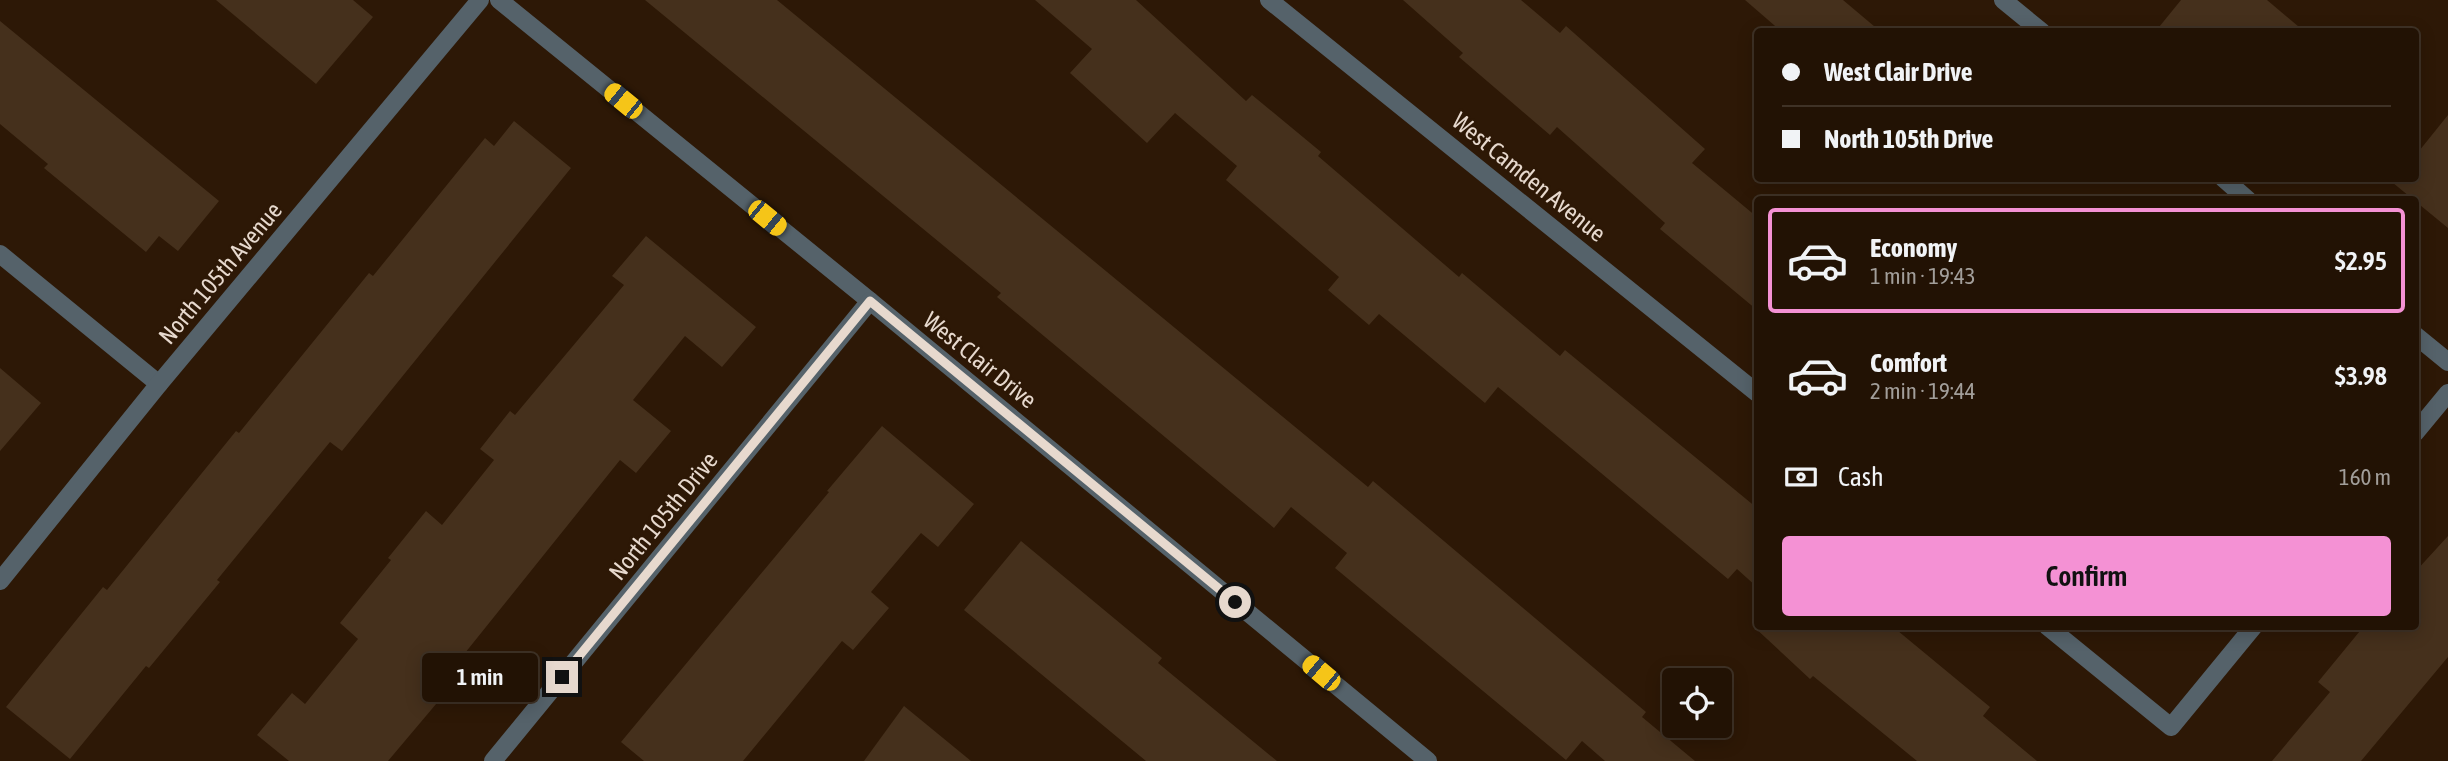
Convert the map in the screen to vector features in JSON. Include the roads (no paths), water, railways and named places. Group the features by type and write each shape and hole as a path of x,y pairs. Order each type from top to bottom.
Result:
{"street":[{"name":"North 105th Avenue","path":"0,581 159,384 480,0"},
{"name":"West Clair Drive","path":"499,0 870,301 1428,761"},
{"name":"West Camden Avenue","path":"1269,0 1754,391"},
{"path":"2003,0 2037,28"},
{"path":"2227,182 2243,196"},
{"path":"0,254 159,384"},
{"name":"North 105th Drive","path":"493,761 870,301"},
{"path":"2419,338 2448,362"},
{"path":"2419,428 2448,393"},
{"path":"2052,630 2171,727 2251,630"}]}
